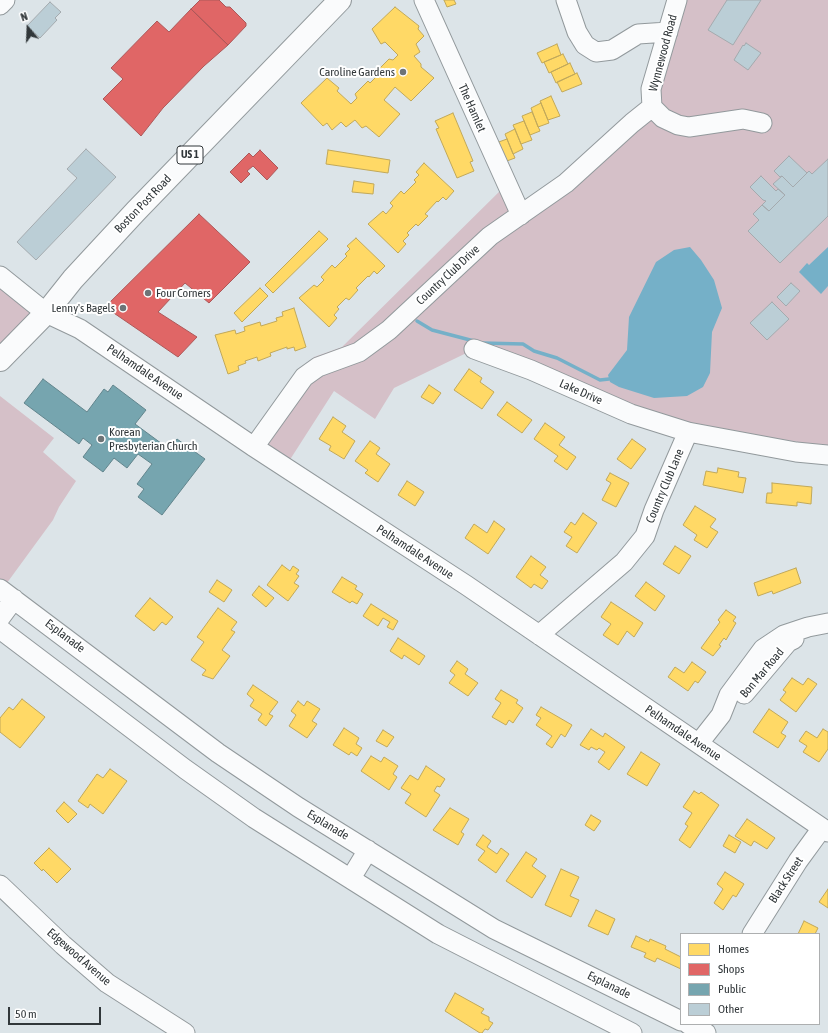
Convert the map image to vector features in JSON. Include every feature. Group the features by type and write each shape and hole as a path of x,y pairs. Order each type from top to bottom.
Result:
{"main road":[{"name":"Boston Post Road","path":"0,360 46,313 73,279 136,211 340,0"}],"street":[{"path":"0,6 5,0"},
{"name":"The Hamlet","path":"424,0 521,215"},
{"path":"566,0 577,32 585,45 596,52 612,50 638,34 668,32"},
{"name":"Wynnewood Road","path":"652,107 651,89 677,0"},
{"path":"652,107 663,118 689,127 743,119 762,123"},
{"name":"Country Club Drive","path":"254,447 304,377 318,367 359,352 383,334 490,236 566,183 632,123 652,107"},
{"name":"Pelhamdale Avenue","path":"0,276 46,313 80,329 254,447 539,635 825,830"},
{"name":"Lake Drive","path":"474,349 531,370 631,414 688,432"},
{"path":"688,432 796,452 828,455"},
{"name":"Country Club Lane","path":"539,635 624,562 645,536 654,510 688,432"},
{"path":"0,618 7,594"},
{"name":"Esplanade","path":"7,594 218,753 298,807 494,929 680,1021"},
{"name":"Bon Mar Road","path":"721,715 729,695 763,649 784,635 808,627 828,623"},
{"path":"0,629 185,769 254,818 438,934 632,1033"},
{"name":"Bon Mar Road","path":"698,743 721,715 738,702 788,642 819,632 828,636"},
{"name":"Black Street","path":"753,933 798,861 825,830"},
{"path":"351,878 368,850"},
{"name":"Edgewood Avenue","path":"0,885 63,945 107,983 186,1033"},
{"path":"478,955 494,929"}],"shaded area":[{"path":"678,0 828,0 828,447 691,424 597,394 483,345 394,388 375,419 334,391 284,469 245,442 314,357 342,347 505,186 522,219 654,105"},
{"path":"0,280 46,313 0,364"},
{"path":"0,396 54,438 43,452 76,481 59,507 53,520 4,587 0,585"}],"water":[{"path":"690,247 701,260 714,280 722,308 712,332 710,373 703,387 687,396 654,398 619,387 610,382 608,375 627,350 629,317 656,262 674,250"},
{"path":"828,247 828,286 821,294 799,272 807,263 809,265"}],"building: Homes":[{"path":"444,0 454,0 456,4 447,7"},
{"name":"Caroline Gardens","path":"395,7 419,26 418,29 424,36 416,44 420,52 414,56 421,64 421,67 434,78 411,101 395,87 384,100 400,114 379,137 366,126 362,128 355,120 346,127 341,122 332,130 327,123 323,126 301,103 327,78 339,88 337,91 351,104 357,98 355,94 368,81 370,83 379,74 378,70 389,59 393,60 398,55 385,42 381,44 372,29"},
{"path":"557,44 561,55 542,63 537,53"},
{"path":"563,54 568,64 549,73 544,62"},
{"path":"570,63 575,74 556,83 551,72"},
{"path":"577,73 582,84 562,92 557,82"},
{"path":"551,96 560,116 548,120 540,101"},
{"path":"541,103 549,123 538,127 531,108"},
{"path":"532,112 540,131 530,135 522,116"},
{"path":"453,113 473,161 470,162 474,171 457,178 436,129 439,128 435,121"},
{"path":"524,121 532,140 521,144 513,125"},
{"path":"515,129 523,149 513,154 505,134"},
{"path":"507,139 515,158 504,162 496,143"},
{"path":"328,150 390,160 388,173 326,164"},
{"path":"424,163 454,191 446,200 443,197 438,202 437,201 425,214 428,216 418,226 416,224 407,233 409,235 403,241 406,244 398,253 368,224 383,211 386,214 393,206 390,203 401,191 404,194 416,182 414,180 419,175 416,172"},
{"path":"354,181 374,184 373,194 352,192"},
{"path":"319,231 328,239 273,293 265,285"},
{"path":"356,238 385,266 377,274 374,271 369,277 368,276 356,288 358,290 349,300 346,298 337,307 339,309 334,315 337,318 329,327 299,298 314,285 317,287 324,280 321,277 332,265 335,268 347,256 345,254 350,249 347,246"},
{"path":"260,288 268,296 242,322 234,313"},
{"path":"294,308 306,347 295,351 294,347 287,349 287,347 270,353 271,356 258,361 257,357 245,361 246,363 238,366 239,370 228,374 215,335 235,330 236,334 245,331 244,327 260,322 261,326 277,321 276,318 283,316 282,312"},
{"path":"469,369 482,378 480,382 494,392 482,409 454,390"},
{"path":"429,385 441,393 433,404 421,397"},
{"path":"507,402 532,420 522,433 497,415"},
{"path":"333,417 346,426 342,432 355,441 344,459 329,450 331,446 319,439"},
{"path":"545,423 565,437 559,445 576,457 567,470 554,461 558,456 534,439"},
{"path":"632,439 646,449 631,469 617,459"},
{"path":"370,441 380,448 376,454 390,464 378,482 365,473 368,470 355,461"},
{"path":"718,468 739,472 738,477 746,478 743,493 703,485 706,471 717,473"},
{"path":"610,473 629,483 616,507 602,500 611,483 606,480"},
{"path":"407,481 424,492 415,506 398,495"},
{"path":"772,483 812,487 811,504 797,502 797,506 766,503 767,493 772,493"},
{"path":"695,506 716,519 710,527 718,532 707,548 694,540 697,535 683,525"},
{"path":"583,513 597,523 577,553 566,546 572,537 564,532 571,522 575,525"},
{"path":"494,521 505,529 488,554 465,538 474,524 487,533"},
{"path":"675,546 691,556 679,574 663,564"},
{"path":"531,556 546,567 540,575 548,581 542,589 534,584 531,588 516,577"},
{"path":"282,565 290,571 293,566 299,570 296,574 299,576 294,583 299,586 288,601 267,585"},
{"path":"796,568 801,583 773,594 772,591 758,596 754,583"},
{"path":"342,577 357,586 355,589 363,594 357,604 352,601 350,603 332,592"},
{"path":"217,580 232,590 224,602 209,592"},
{"path":"646,582 665,596 655,611 635,596"},
{"path":"259,586 274,598 266,607 252,595"},
{"path":"150,598 173,617 166,625 162,622 154,631 135,616"},
{"path":"611,602 643,623 634,637 627,631 618,645 603,635 611,624 601,617"},
{"path":"371,604 398,621 393,630 387,627 390,622 383,618 378,626 363,616"},
{"path":"218,608 237,622 231,630 235,632 222,650 230,656 213,679 202,675 206,670 191,660 204,642 197,637"},
{"path":"726,610 736,617 733,621 736,623 726,640 724,638 719,645 721,646 713,656 701,648 720,622 718,620"},
{"path":"398,638 425,656 419,665 404,655 402,659 390,651"},
{"path":"457,661 468,669 465,674 478,683 468,696 449,683 455,675 450,671"},
{"path":"692,662 706,672 698,683 695,681 688,691 668,677 675,667 684,673"},
{"path":"792,678 803,685 808,678 817,684 796,712 780,700 786,692 783,690"},
{"path":"253,685 278,702 269,714 273,716 266,726 258,720 262,714 250,706 254,700 247,694"},
{"path":"501,690 518,700 516,703 523,708 513,723 509,720 506,725 492,717 501,703 495,699"},
{"path":"22,699 45,717 20,748 0,732 0,718 9,707 13,710"},
{"path":"298,701 304,706 307,701 320,709 312,721 317,724 307,738 289,726 296,715 291,711"},
{"path":"541,707 572,725 565,737 561,734 552,748 546,744 552,736 536,725 541,718 536,715"},
{"path":"769,709 788,722 781,733 786,736 778,748 753,732"},
{"path":"344,728 359,738 356,744 362,748 357,756 351,752 349,755 333,745"},
{"path":"591,729 603,737 605,733 625,747 609,770 598,762 605,752 599,748 597,750 591,747 589,750 580,745"},
{"path":"823,729 828,732 828,749 819,762 803,752 807,746 799,741 806,731 817,738"},
{"path":"383,730 394,737 387,747 376,741"},
{"path":"641,752 660,764 647,786 627,774"},
{"path":"371,756 381,762 384,757 398,766 393,774 397,777 389,790 361,771"},
{"path":"426,766 445,779 440,787 437,786 434,791 440,795 426,817 405,803 411,794 401,788 410,775 418,780"},
{"path":"110,769 127,781 103,814 90,804 88,808 78,801 97,774 103,778"},
{"path":"694,791 699,794 701,792 719,805 690,848 679,840 688,826 685,824 692,813 683,807"},
{"path":"64,802 77,814 68,823 56,811"},
{"path":"450,808 469,819 461,832 464,834 458,845 433,830"},
{"path":"591,815 601,821 594,831 585,825"},
{"path":"747,819 775,838 767,849 754,841 751,846 735,836"},
{"path":"483,835 491,841 487,847 497,854 501,848 509,854 496,873 478,860 485,851 476,845"},
{"path":"729,835 741,842 735,853 723,846"},
{"path":"49,848 71,869 57,883 43,869 42,871 34,863"},
{"path":"526,852 537,859 532,866 546,876 532,898 506,881"},
{"path":"561,869 579,877 570,896 579,900 571,917 545,905"},
{"path":"725,872 744,884 736,897 733,895 723,910 714,903 723,889 717,884"},
{"path":"828,889 828,908 819,902"},
{"path":"596,910 615,919 608,935 588,926"},
{"path":"804,921 818,928 816,933 798,933"},
{"path":"636,936 649,942 650,939 666,946 665,949 680,956 680,969 657,958 655,962 644,957 646,953 631,947"},
{"path":"455,993 484,1009 481,1013 489,1017 489,1021 493,1023 488,1030 485,1029 482,1033 480,1033 445,1011"}],"building: Shops":[{"path":"200,0 219,0 226,7 230,7 246,23 246,26 228,45 191,9"},
{"path":"191,9 228,45 204,66 163,108 141,136 103,99 123,79 111,68 157,21 169,32"},
{"path":"260,150 278,168 267,180 253,166 247,171 250,174 241,183 230,172 249,153 253,157"},
{"name":"Four Corners","path":"199,214 250,262 209,303 185,283 158,312 197,337 178,357 105,307"}],"building: Public":[{"path":"43,379 87,412 104,389 108,392 113,385 146,410 135,424 169,449 177,439 205,459 162,515 138,497 144,489 137,484 152,464 138,454 127,468 114,458 103,472 83,457 92,445 83,438 79,444 24,403"}],"building: Other":[{"path":"727,0 761,0 733,45 708,30"},
{"path":"50,2 61,12 55,18 57,20 40,38 27,26"},
{"path":"746,43 761,53 748,70 734,60 743,45 744,46"},
{"path":"86,149 116,177 36,260 17,242 77,178 67,169"},
{"path":"789,156 807,173 793,187 782,176 780,177 774,171"},
{"path":"828,159 828,216 780,263 748,231 759,220 753,214 762,205 769,211 785,195 773,184 782,176 793,187 809,171 812,174"},
{"path":"761,176 776,191 778,189 785,195 769,211 762,205 766,201 763,200 750,187"},
{"path":"791,283 800,291 786,306 777,297"},
{"path":"772,302 789,319 767,340 750,323"}],"waterway":[{"path":"417,321 432,330 474,341"},
{"path":"482,343 523,344 534,351 557,358 600,380 609,379"}],"place":[{"name":"Caroline Gardens","path":"403,72"},
{"name":"Four Corners","path":"148,293"},
{"name":"Lenny's Bagels","path":"123,308"},
{"name":"Korean Presbyterian Church","path":"101,439"}]}
